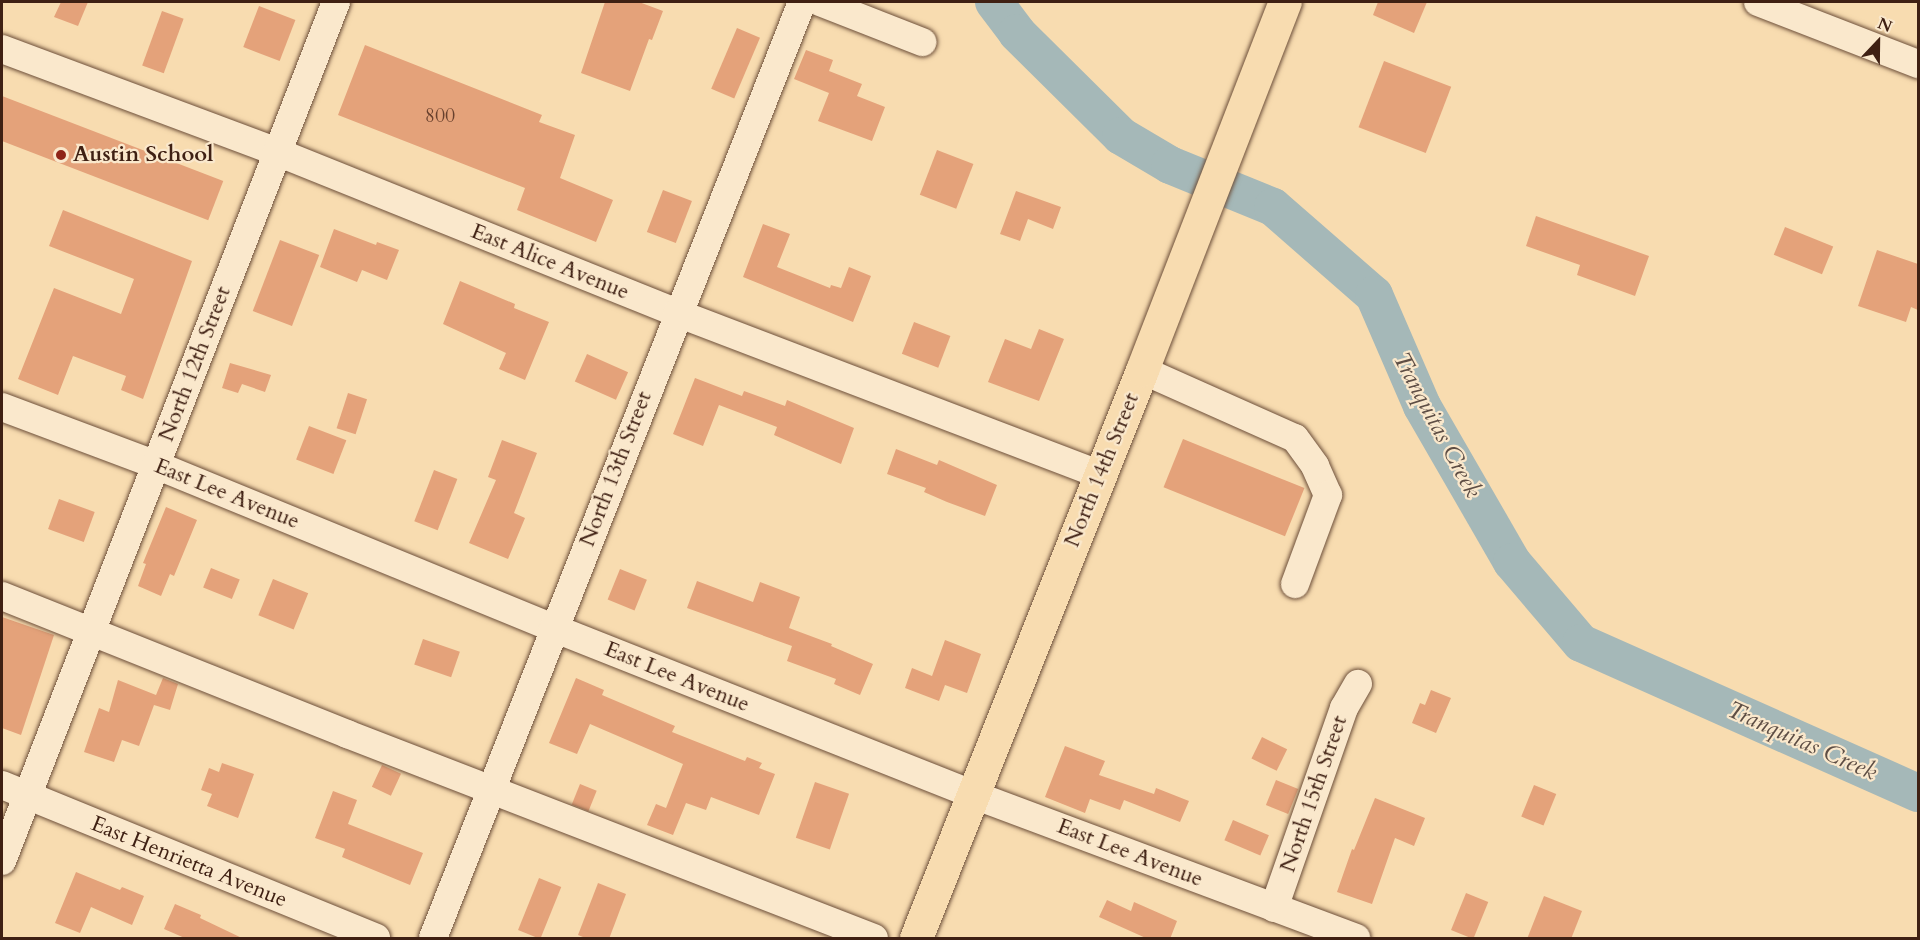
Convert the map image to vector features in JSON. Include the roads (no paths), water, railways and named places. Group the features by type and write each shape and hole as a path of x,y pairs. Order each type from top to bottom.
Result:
{"main road":[{"name":"North 14th Street","path":"916,939 1285,2"}],"street":[{"name":"North 12th Street","path":"2,861 14,790 91,632 336,2"},
{"name":"North 13th Street","path":"433,939 677,313 802,2"},
{"path":"820,2 922,42"},
{"path":"1758,2 1918,64"},
{"name":"East Alice Avenue","path":"2,49 277,152 677,313 1099,474"},
{"path":"1142,370 1295,438 1315,466 1328,495 1295,584"},
{"name":"East Lee Avenue","path":"2,407 156,465 553,628 974,795 1356,939"},
{"path":"2,596 874,939"},
{"name":"North 15th Street","path":"1274,908 1344,708 1359,684"},
{"name":"East Henrietta Avenue","path":"14,790 376,939"}],"waterway":[{"name":"Tranquitas Creek","path":"994,2 1017,33 1121,136 1170,165 1273,207 1374,295 1422,406 1512,562 1581,643 1918,793"}],"place":[{"name":"Austin School","path":"61,155"}]}
